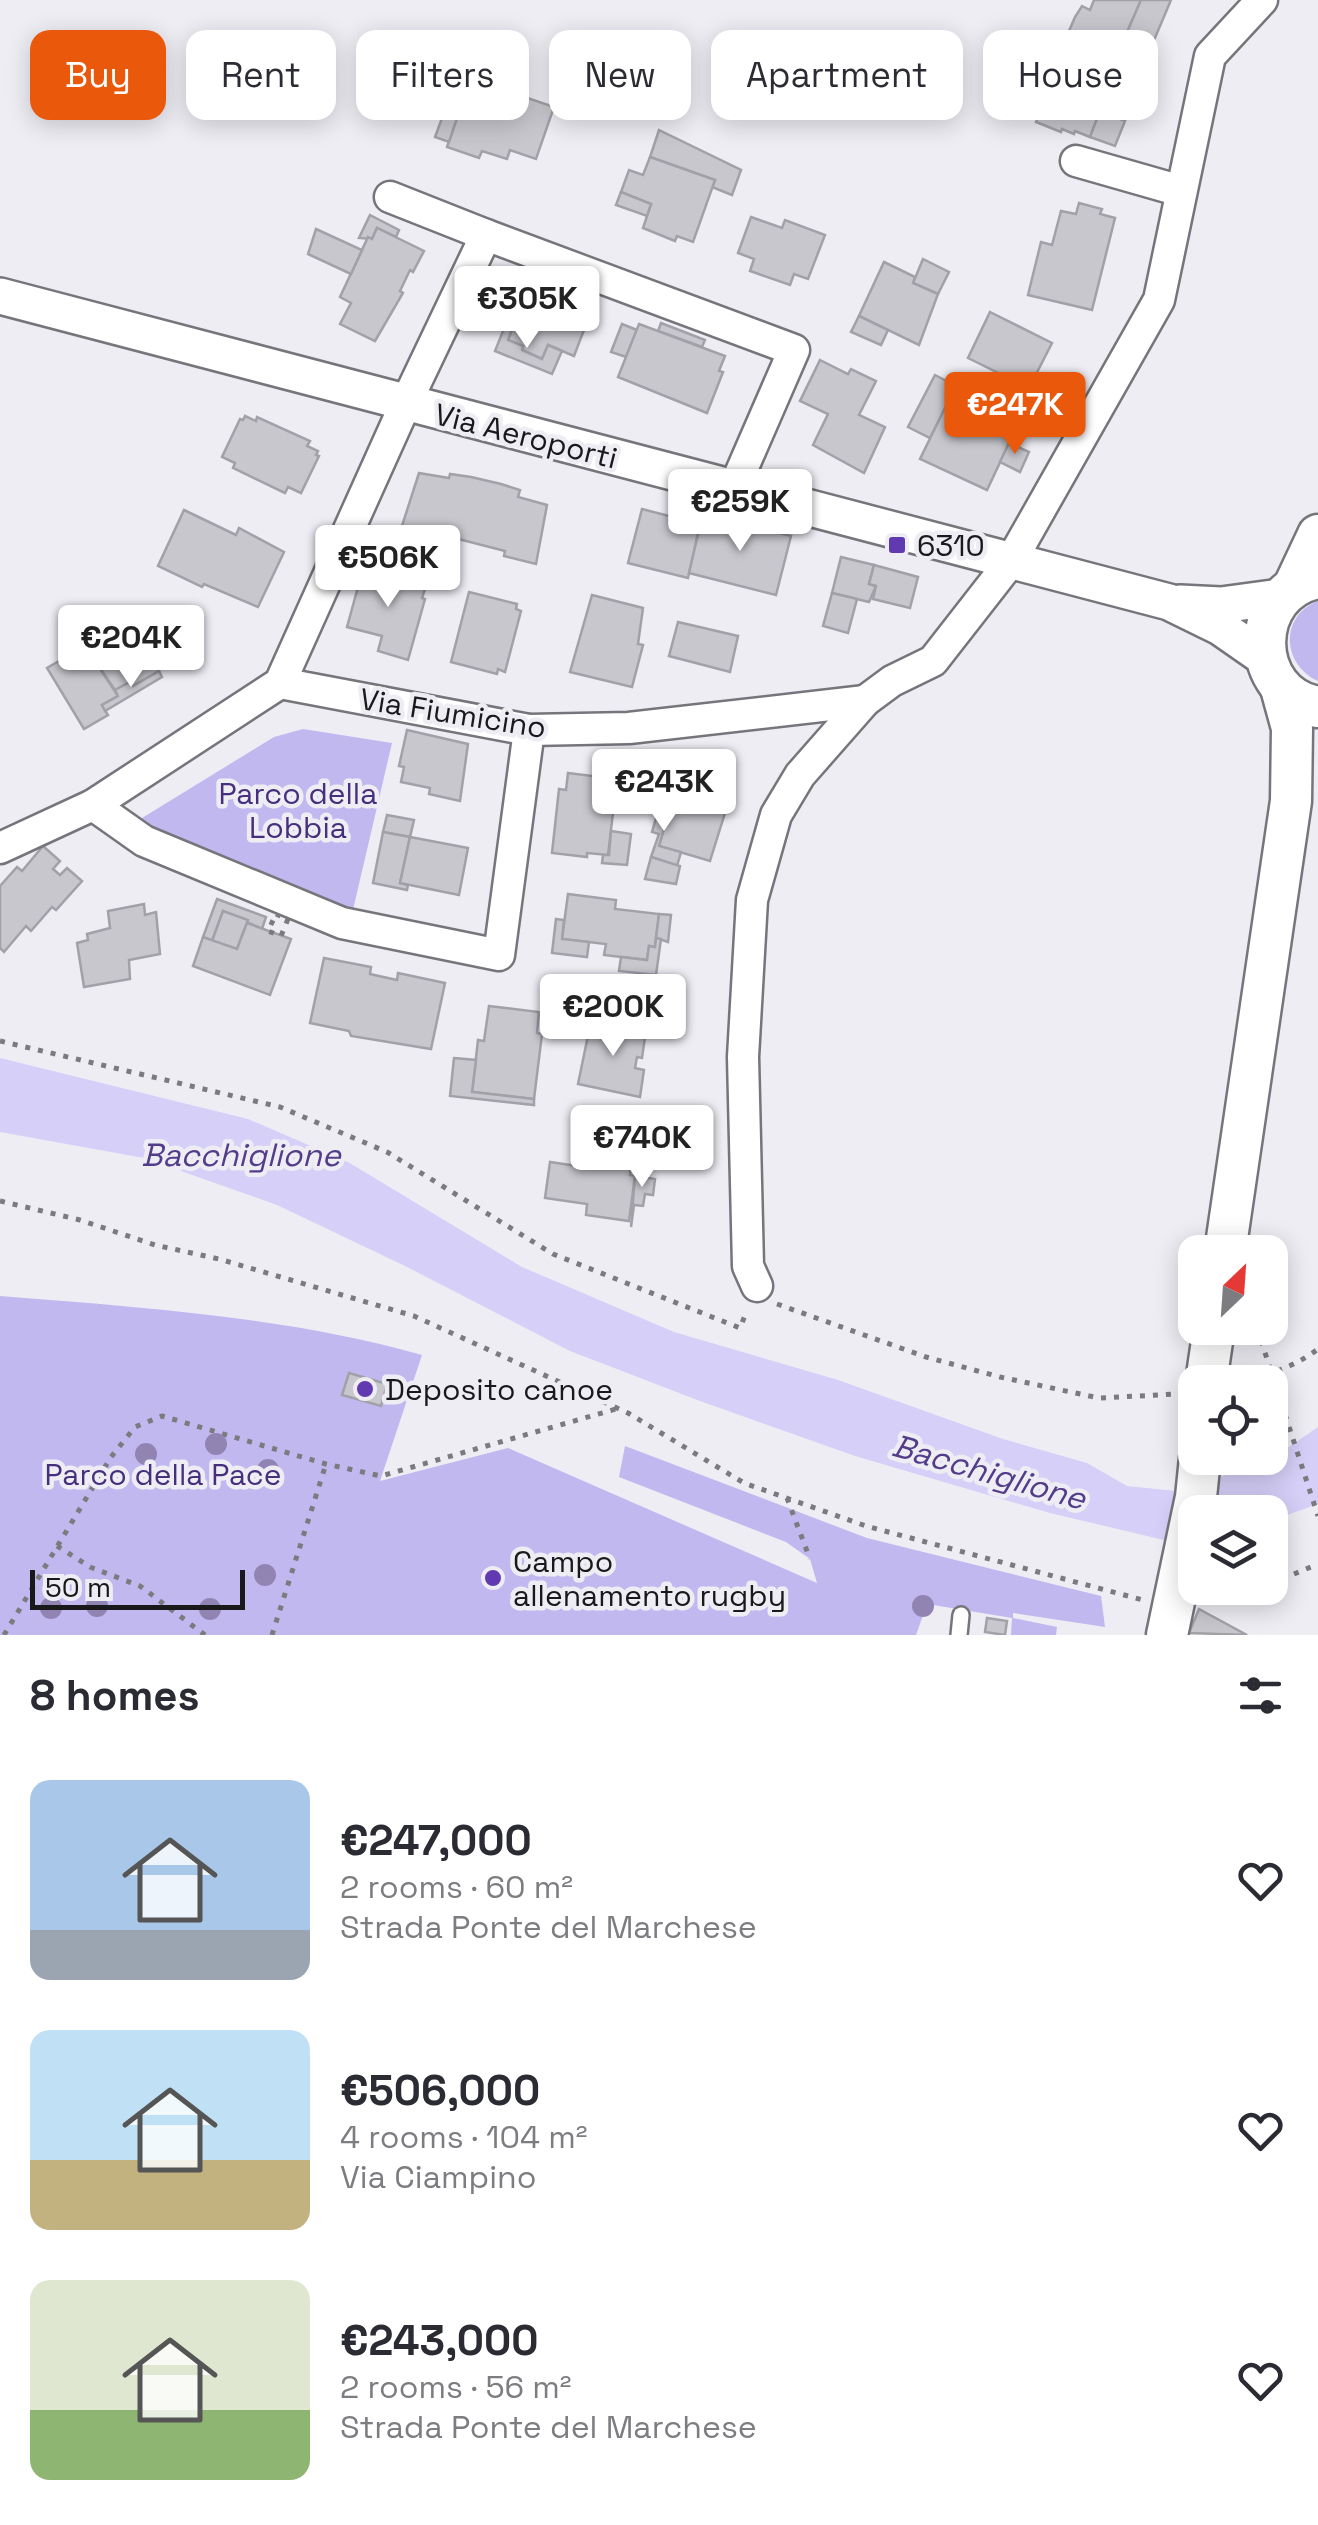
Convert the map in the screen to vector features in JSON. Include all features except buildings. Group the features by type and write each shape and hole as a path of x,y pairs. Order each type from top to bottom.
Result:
{"main road":[{"path":"1227,1235 1290,801 1292,728 1274,674 1265,626 1298,587 1318,534"},
{"path":"1274,674 1295,698 1318,707"},
{"path":"1290,801 1318,745"},
{"path":"1172,1610 1198,1475"}],"street":[{"path":"757,1286 748,1266 743,1058 752,900 776,816 800,775 865,701 932,661 1012,561 1159,300 1210,56 1262,0"},
{"path":"1076,162 1182,191"},
{"path":"390,197 794,350 734,488"},
{"path":"0,848 93,805 280,684 486,235"},
{"name":"Via Aeroporti","path":"0,296 1169,602 1220,605 1298,587"},
{"name":"Via Aeroporti","path":"1169,602 1220,627 1274,674"},
{"name":"Via Fiumicino","path":"280,684 530,730 628,728 865,701"},
{"path":"93,805 144,842 342,923 499,955 530,730"}],"lane":[{"path":"959,1635 962,1616"}],"path":[{"path":"0,1041 280,1107 387,1152 553,1254 740,1328 757,1286 778,1305 1000,1378 1099,1398 1165,1396"},
{"path":"0,1201 414,1316 619,1408 744,1483 866,1526 1172,1610"},
{"path":"1288,1368 1318,1348"},
{"path":"4,1635 111,1458 135,1427 162,1416 381,1476 619,1408"},
{"path":"1288,1424 1318,1516"},
{"path":"272,1635 326,1464"},
{"path":"786,1498 810,1559"},
{"path":"57,1546 90,1567 140,1586 205,1635"},
{"path":"1288,1576 1318,1564"}],"green space":[{"path":"1318,601 1318,681 1297,664 1290,641 1296,618"},
{"name":"Parco della Lobbia","path":"303,729 392,743 352,914 139,825 142,818 274,737"},
{"name":"Parco della Pace","path":"0,1296 159,1309 266,1323 422,1355 380,1481 508,1448 817,1583 810,1559 786,1542 619,1477 625,1446 867,1538 1101,1596 1105,1627 1013,1613 1013,1618 1057,1627 1056,1635 1011,1635 1012,1618 927,1604 916,1635 0,1635"}],"water":[{"name":"Bacchiglione","path":"0,1058 248,1119 348,1162 522,1267 674,1332 838,1380 1003,1439 1087,1463 1127,1486 1176,1491 1225,1475 1288,1475 1288,1447 1318,1427 1318,1504 1288,1515 1288,1495 1178,1495 1178,1530 1168,1541 1050,1513 855,1456 570,1351 277,1205 144,1158 0,1132"}],"place":[{"name":"6310","path":"897,545"},
{"name":"Deposito canoe","path":"365,1389"},
{"name":"Campo allenamento rugby","path":"493,1578"}]}
